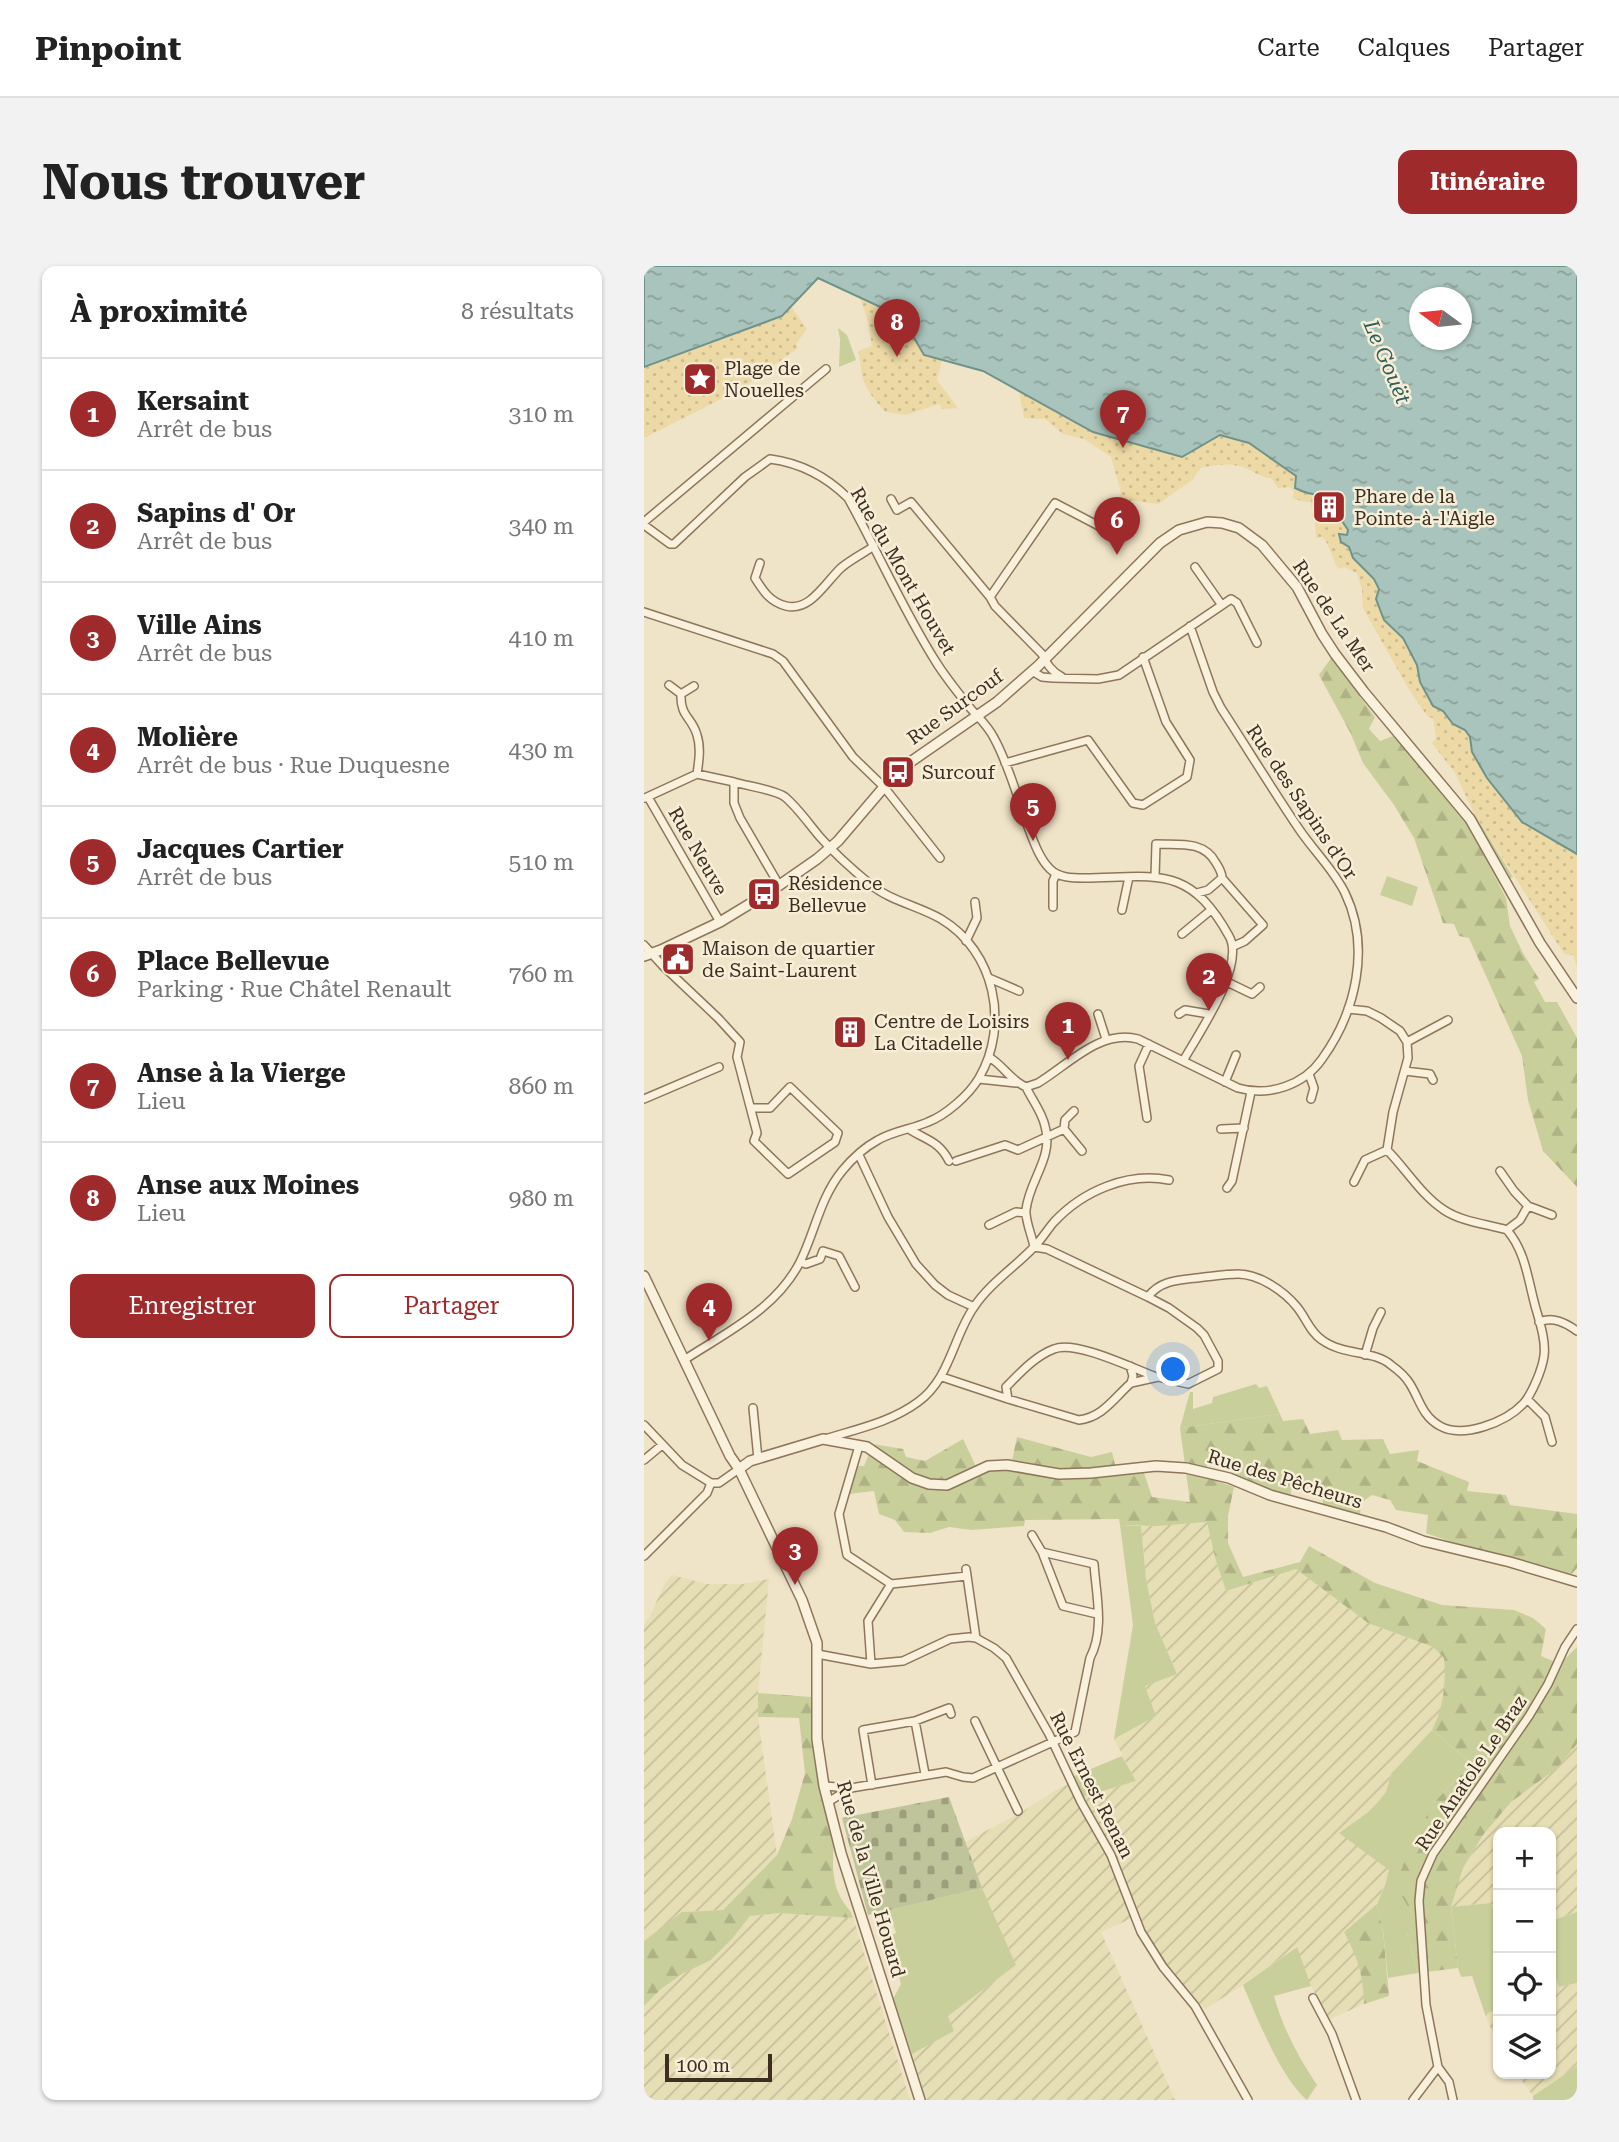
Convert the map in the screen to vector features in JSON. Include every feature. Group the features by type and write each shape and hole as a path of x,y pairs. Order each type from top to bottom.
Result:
{"street":[{"path":"644,524 826,369"},
{"name":"Rue du Mont Houvet","path":"644,524 670,544 674,544 759,465 770,459 786,461 804,468 837,487 848,498 937,664 994,738 1037,849 1045,864 1056,874"},
{"path":"891,499 897,510 911,502 995,606 1042,654 1053,672 1062,677"},
{"path":"990,597 1055,503 1109,534"},
{"name":"Rue de La Mer","path":"1170,535 1191,525 1222,523 1239,528 1262,545 1297,587 1335,654 1470,819 1540,943 1577,998"},
{"name":"Rue Surcouf","path":"648,955 720,922 799,873 831,848 884,787 909,763 997,702 1170,535"},
{"path":"760,563 755,578 765,594 774,601 796,607 805,604 842,567 874,546"},
{"path":"1195,567 1222,604"},
{"path":"1032,671 1042,677 1110,678 1119,675 1231,599 1236,601 1257,643"},
{"path":"644,612 773,654 783,661 853,757 884,787 940,858"},
{"name":"Rue des Sapins d'Or","path":"1191,625 1220,708 1301,832 1345,892 1355,919 1358,944 1356,982 1349,1009 1325,1056 1309,1074 1280,1088 1251,1092"},
{"path":"1004,763 1088,740 1133,803 1143,805 1187,777 1190,760 1166,722 1143,657"},
{"path":"669,685 681,694"},
{"path":"681,694 694,686"},
{"path":"681,694 681,708 697,733 697,774"},
{"path":"646,798 697,774 783,796 871,886 942,920 967,941 989,978 994,999 994,1034 989,1056 979,1079 946,1112 929,1122 878,1140 844,1169 828,1192 791,1278 756,1314 684,1360"},
{"path":"734,782 734,803 740,818 779,885"},
{"name":"Rue Neuve","path":"646,798 720,922"},
{"path":"1155,877 1156,844 1198,846 1213,856 1223,874 1222,878 1264,925 1245,941 1234,946"},
{"path":"1053,907 1053,881 1056,874 1076,878 1155,877 1181,882 1197,893 1212,910 1234,946 1231,968 1183,1061"},
{"path":"1122,910 1129,877"},
{"path":"1197,893 1208,890 1222,878"},
{"path":"967,941 977,918 975,902"},
{"path":"1182,934 1212,910"},
{"path":"644,945 648,955 662,965 740,1042 737,1057 757,1133 754,1141 788,1174 835,1142 838,1133 790,1087 770,1108 751,1108"},
{"path":"989,978 1019,991"},
{"path":"1226,981 1252,994 1260,987"},
{"path":"1148,1297 1162,1284 1175,1280 1239,1274 1250,1276 1292,1301 1312,1331 1322,1340 1335,1348 1383,1358 1391,1364 1409,1382 1423,1412 1450,1430 1474,1430 1489,1424 1520,1407 1527,1399 1544,1354 1521,1251 1507,1230 1467,1220 1442,1209 1408,1177 1387,1150 1393,1112 1408,1058 1408,1042 1400,1031 1381,1018 1367,1011 1349,1009"},
{"path":"1178,1014 1185,1010 1209,1014"},
{"path":"1098,1014 1106,1039"},
{"path":"1408,1042 1448,1020"},
{"path":"979,1079 1016,1083 1026,1087 1038,1083 1106,1039 1128,1036 1149,1044 1251,1092 1232,1181 1227,1188"},
{"path":"1147,1118 1139,1066 1149,1044"},
{"path":"1225,1082 1236,1055"},
{"path":"989,1056 1016,1083"},
{"path":"644,1099 719,1067"},
{"path":"1405,1071 1430,1074 1433,1080"},
{"path":"1309,1074 1314,1088 1311,1100"},
{"path":"1026,1087 1046,1127 1047,1138 1045,1160 1027,1201 1026,1213 1034,1247"},
{"path":"1074,1111 1065,1120 1064,1129 1082,1151"},
{"path":"1221,1129 1244,1128"},
{"path":"909,1129 936,1143 952,1161 1005,1145 1018,1150 1064,1129"},
{"path":"1354,1182 1365,1160 1387,1150"},
{"path":"859,1155 888,1217 916,1264 948,1295 974,1307"},
{"path":"1500,1171 1528,1206 1552,1215"},
{"path":"644,1425 682,1465 711,1483 719,1483 750,1461 886,1419 919,1401 943,1377 960,1332 974,1307 1075,1203 1131,1178 1155,1177 1169,1180"},
{"path":"1507,1230 1520,1220 1528,1206"},
{"path":"989,1225 1016,1212 1026,1213"},
{"path":"984,1391 997,1391 1006,1387 1033,1361 1055,1348 1071,1347 1158,1377 1188,1384 1218,1369 1218,1361 1204,1335 1169,1308 1047,1249 1034,1247"},
{"path":"800,1262 806,1264 820,1259 823,1251 839,1256 855,1287"},
{"name":"Rue de la Ville Houard","path":"644,1276 802,1600 817,1643 817,1739 824,1786 841,1853 920,2100"},
{"path":"1365,1355 1381,1312"},
{"path":"1539,1322 1550,1319 1560,1321 1577,1331"},
{"path":"943,1377 1079,1420 1099,1415 1131,1383 1133,1376 1130,1366"},
{"path":"1131,1383 1158,1377"},
{"path":"1006,1387 1008,1399"},
{"path":"1527,1399 1545,1417 1552,1442"},
{"path":"753,1408 758,1459"},
{"name":"Rue des Pêcheurs","path":"824,1439 867,1447 912,1478 929,1484 947,1485 988,1466 1007,1465 1059,1474 1156,1466 1186,1468 1229,1478 1270,1495 1386,1527 1423,1541 1577,1582"},
{"path":"644,1460 662,1445"},
{"path":"817,1654 871,1664 902,1661 950,1639 976,1638 967,1573 891,1584 847,1555 839,1514 859,1446"},
{"path":"644,1556 707,1493 711,1483"},
{"path":"1032,1535 1042,1552 1063,1606 1097,1614"},
{"path":"824,1786 851,1788 946,1772 973,1778 1075,1732 1100,1622 1097,1614 1094,1564 1042,1552"},
{"path":"871,1664 869,1621 891,1584"},
{"name":"Rue Anatole Le Braz","path":"1453,2100 1449,2082 1438,2067 1426,2005 1419,1900 1421,1881 1433,1854 1529,1716 1548,1684 1564,1647 1577,1629"},
{"name":"Rue Ernest Renan","path":"976,1638 994,1648 1011,1665 1111,1855 1141,1932 1163,1967 1195,2006 1248,2100"},
{"path":"872,1785 863,1730 915,1721 949,1709 951,1714"},
{"path":"915,1721 925,1774"},
{"path":"975,1721 1018,1811"},
{"path":"828,1802 851,1788"},
{"path":"1313,1998 1332,2034 1356,2100"},
{"path":"1413,2100 1438,2067"}],"shaded area":[{"path":"1208,1522 1216,1561 1226,1591 1296,1569 1368,1623 1433,1647 1444,1658 1446,1685 1440,1715 1432,1730 1391,1774 1386,1792 1377,1803 1340,1833 1390,1870 1377,1904 1344,1932 1358,1959 1364,1983 1364,2004 1328,2020 1296,1947 1205,2009 1162,1961 1144,1932 1139,1915 1101,1932 1175,2100 926,2100 912,2054 954,2031 948,2016 1016,1965 965,1842 1068,1784 1076,1799 1136,1781 1114,1739 1156,1716 1145,1686 1177,1673 1155,1623 1146,1579 1141,1526"},
{"path":"672,1575 707,1584 743,1584 769,1579 758,1717 777,1855 723,1910 682,1912 644,1944 644,1625 665,1583"},
{"path":"1577,1744 1577,1912 1556,1919 1556,1827 1493,1827 1493,1912 1490,1903 1451,1907 1463,1868 1483,1835 1511,1802 1557,1768"},
{"path":"779,1913 853,1918 910,2100 644,2100 644,2006 682,1974 711,1960 750,1916"},
{"path":"1556,1978 1559,1987 1577,1983 1577,2066 1533,2096 1521,2079 1556,2079"},
{"path":"1493,2011 1493,2034 1485,2014"}],"green space":[{"path":"838,328 847,335 856,360 839,367 840,339"},
{"path":"1331,658 1375,717 1369,729 1380,741 1393,736 1464,817 1506,898 1510,926 1539,979 1534,982 1545,1002 1557,1002 1577,1038 1577,1187 1543,1151 1528,1100 1522,1056 1469,938 1459,936 1454,924 1443,923 1414,838 1363,763 1350,732 1319,675"},
{"path":"1474,813 1513,877 1499,884 1464,817"},
{"path":"1387,876 1418,887 1412,906 1380,895"},
{"path":"1256,1384 1259,1388 1267,1386 1280,1414 1180,1428 1190,1392 1193,1392 1193,1409 1212,1403 1213,1397"},
{"path":"1280,1414 1283,1421 1303,1419 1310,1434 1338,1430 1342,1440 1383,1439 1390,1454 1419,1450 1417,1461 1469,1482 1467,1491 1506,1495 1510,1505 1577,1514 1577,1568 1570,1576 1426,1533 1428,1515 1396,1510 1390,1500 1372,1495 1361,1503 1360,1515 1323,1505 1322,1495 1292,1487 1290,1498 1256,1486 1232,1475 1233,1462 1216,1459 1207,1463 1207,1478 1234,1487 1228,1516 1228,1543 1243,1577 1300,1562 1309,1546 1375,1583 1442,1605 1514,1610 1533,1618 1546,1629 1541,1656 1560,1664 1577,1647 1577,1744 1557,1768 1511,1802 1483,1835 1463,1868 1451,1907 1458,1968 1418,1973 1407,1933 1407,1905 1395,1885 1433,1803 1472,1764 1432,1730 1442,1704 1445,1677 1444,1658 1433,1647 1368,1623 1296,1569 1226,1591 1207,1522 1156,1526 1120,1525 1119,1519 1025,1520 1024,1526 972,1530 949,1527 930,1533 904,1532 895,1520 879,1514 874,1491 849,1494 857,1466 864,1466 873,1444 903,1449 906,1457 925,1461 963,1439 980,1475 990,1470 1010,1470 1017,1437 1091,1457 1112,1452 1117,1473 1144,1473 1152,1497 1190,1502 1180,1428"},
{"path":"1120,1525 1141,1526 1146,1579 1155,1623 1177,1674 1145,1686 1156,1716 1114,1739 1133,1625"},
{"path":"758,1693 811,1697 834,1845 835,1882 853,1918 779,1913 750,1916 711,1960 682,1974 644,2006 644,1941 682,1912 723,1910 777,1855 792,1819 805,1773 799,1718 758,1717"},
{"path":"1432,1730 1472,1764 1433,1803 1407,1905 1407,1933 1418,1973 1388,1978 1377,1904 1389,1870 1339,1833 1377,1803 1386,1792 1391,1774"},
{"path":"1122,1756 1136,1781 1076,1799 1068,1784 1074,1776"},
{"path":"949,1797 982,1888 868,1915 842,1818"},
{"path":"982,1888 1016,1965 948,2016 954,2031 912,2054 893,1999 901,1984 889,1936 896,1933 889,1910"},
{"path":"1491,1903 1493,2011 1485,2014 1472,1976 1461,1977 1458,1968 1451,1907"},
{"path":"1377,1904 1383,1931 1389,1996 1364,2004 1359,1966 1344,1932"},
{"path":"1577,1912 1577,1983 1559,1987 1556,1978 1556,1919"},
{"path":"1297,1947 1311,1986 1274,1996 1292,2042 1317,2085 1307,2100 1279,2063 1243,1985"},
{"path":"1577,2066 1577,2100 1533,2100 1533,2096"}],"sand":[{"path":"860,298 902,317 924,355 942,360 937,380 958,408 942,409 939,404 906,415 885,412 863,380 858,351 872,346 868,321"},
{"name":"Plage de Nouelles","path":"791,306 807,329 796,344 798,348 741,389 644,438 644,367 782,316"},
{"path":"1019,391 1093,432 1182,457 1220,435 1249,443 1296,476 1307,494 1333,493 1337,514 1349,534 1341,533 1351,555 1374,579 1379,589 1384,620 1403,638 1417,665 1420,682 1453,724 1465,730 1470,737 1472,752 1565,847 1577,854 1577,967 1573,955 1564,954 1474,813 1455,773 1432,743 1436,738 1433,718 1428,717 1408,688 1363,608 1357,573 1344,567 1338,569 1326,541 1321,537 1316,538 1315,522 1331,510 1332,505 1326,505 1313,521 1311,502 1292,498 1294,492 1290,487 1278,488 1271,478 1244,467 1226,464 1201,468 1191,481 1158,504 1118,499 1121,492 1111,457 1084,439 1063,434 1045,419 1024,418"}],"water":[{"name":"Le Gouët","path":"644,266 1577,266 1577,854 1522,822 1487,778 1472,752 1470,737 1465,730 1453,724 1443,711 1433,706 1420,682 1417,665 1403,638 1384,620 1376,599 1379,589 1374,579 1353,558 1349,547 1341,542 1339,534 1347,535 1348,530 1336,512 1333,493 1314,494 1295,488 1296,476 1249,443 1220,435 1182,457 1093,432 983,371 924,355 902,317 818,278 782,316 644,367"}],"place":[{"name":"Anse aux Moines","path":"897,357"},
{"name":"Plage de Nouelles","path":"700,379"},
{"name":"Anse à la Vierge","path":"1123,448"},
{"name":"Phare de la Pointe-à-l'Aigle","path":"1329,507"},
{"name":"Place Bellevue","path":"1117,555"},
{"name":"Surcouf","path":"898,772"},
{"name":"Jacques Cartier","path":"1033,841"},
{"name":"Résidence Bellevue","path":"764,894"},
{"name":"Maison de quartier de Saint-Laurent","path":"678,959"},
{"name":"Sapins d' Or","path":"1209,1011"},
{"name":"Centre de Loisirs La Citadelle","path":"850,1032"},
{"name":"Kersaint","path":"1068,1060"},
{"name":"Molière","path":"709,1341"},
{"name":"Ville Ains","path":"795,1585"}]}
